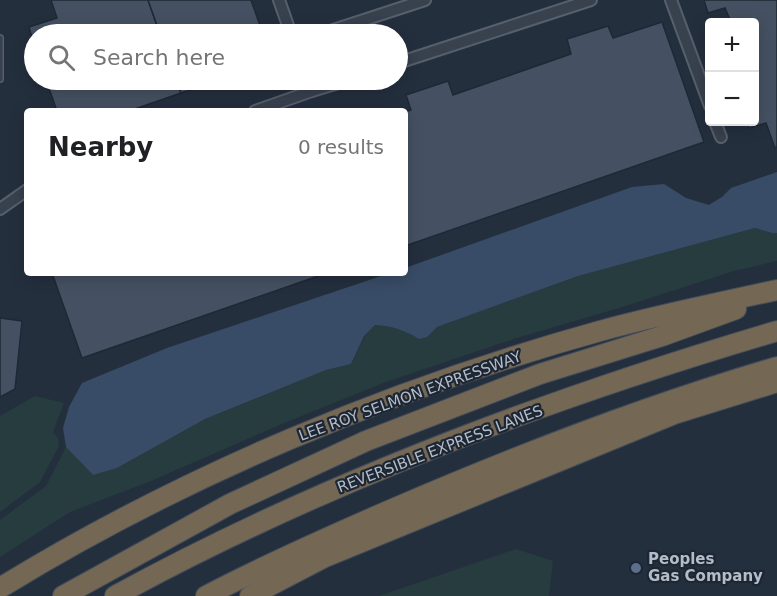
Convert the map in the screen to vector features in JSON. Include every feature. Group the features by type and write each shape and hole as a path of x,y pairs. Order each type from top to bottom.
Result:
{"highway":[{"name":"LEE ROY SELMON EXPRESSWAY","path":"0,588 57,554 208,476 357,412 510,358 601,331 769,292"},
{"path":"63,596 230,504 366,441 540,374 725,314 769,292"},
{"name":"REVERSIBLE EXPRESS LANES","path":"115,596 250,528 366,476 475,432 645,372 777,331"},
{"path":"206,596 242,577 406,503 580,432 710,387 777,367"},
{"path":"250,596 325,557 674,414 777,382"}],"street":[{"path":"279,0 287,24"},
{"path":"352,24 425,0"},
{"path":"408,60 591,0"},
{"path":"671,0 705,92"},
{"path":"264,108 315,90"},
{"path":"717,126 721,137"},
{"path":"0,209 24,192"}],"lane":[{"path":"0,38 0,79"}],"green space":[{"path":"755,228 777,233 777,261 734,271 517,338 386,382 284,423 151,481 70,512 0,557 0,520 46,486 66,447 93,475 117,468 205,419 326,370 351,364 365,336 375,325 427,336 437,327 578,276"},
{"path":"35,396 64,403 53,432 58,438 59,446 40,482 0,512 0,416"},
{"path":"516,549 553,561 549,596 379,596"}],"water":[{"path":"777,172 777,233 755,228 578,276 437,327 427,337 419,339 398,329 375,325 364,336 351,364 326,370 205,419 117,468 93,475 66,447 63,428 69,407 82,383 167,348 381,276 408,276 408,267 632,187 664,184 686,198 709,205 731,188"}],"building":[{"path":"51,0 148,0 156,24 38,24 57,18"},
{"path":"148,0 251,0 259,24 156,24"},
{"path":"704,0 777,0 777,147 775,148 766,123 759,125 759,18 729,18 725,8 708,13"},
{"path":"662,22 704,142 408,245 408,111 411,110 406,95 448,81 453,95 571,54 567,39 608,26 613,38"},
{"path":"50,90 180,90 181,93 138,108 56,108"},
{"path":"53,276 318,276 82,358"},
{"path":"0,318 22,321 15,389 0,397"}],"place":[{"name":"Peoples Gas Company","path":"636,568"}]}
